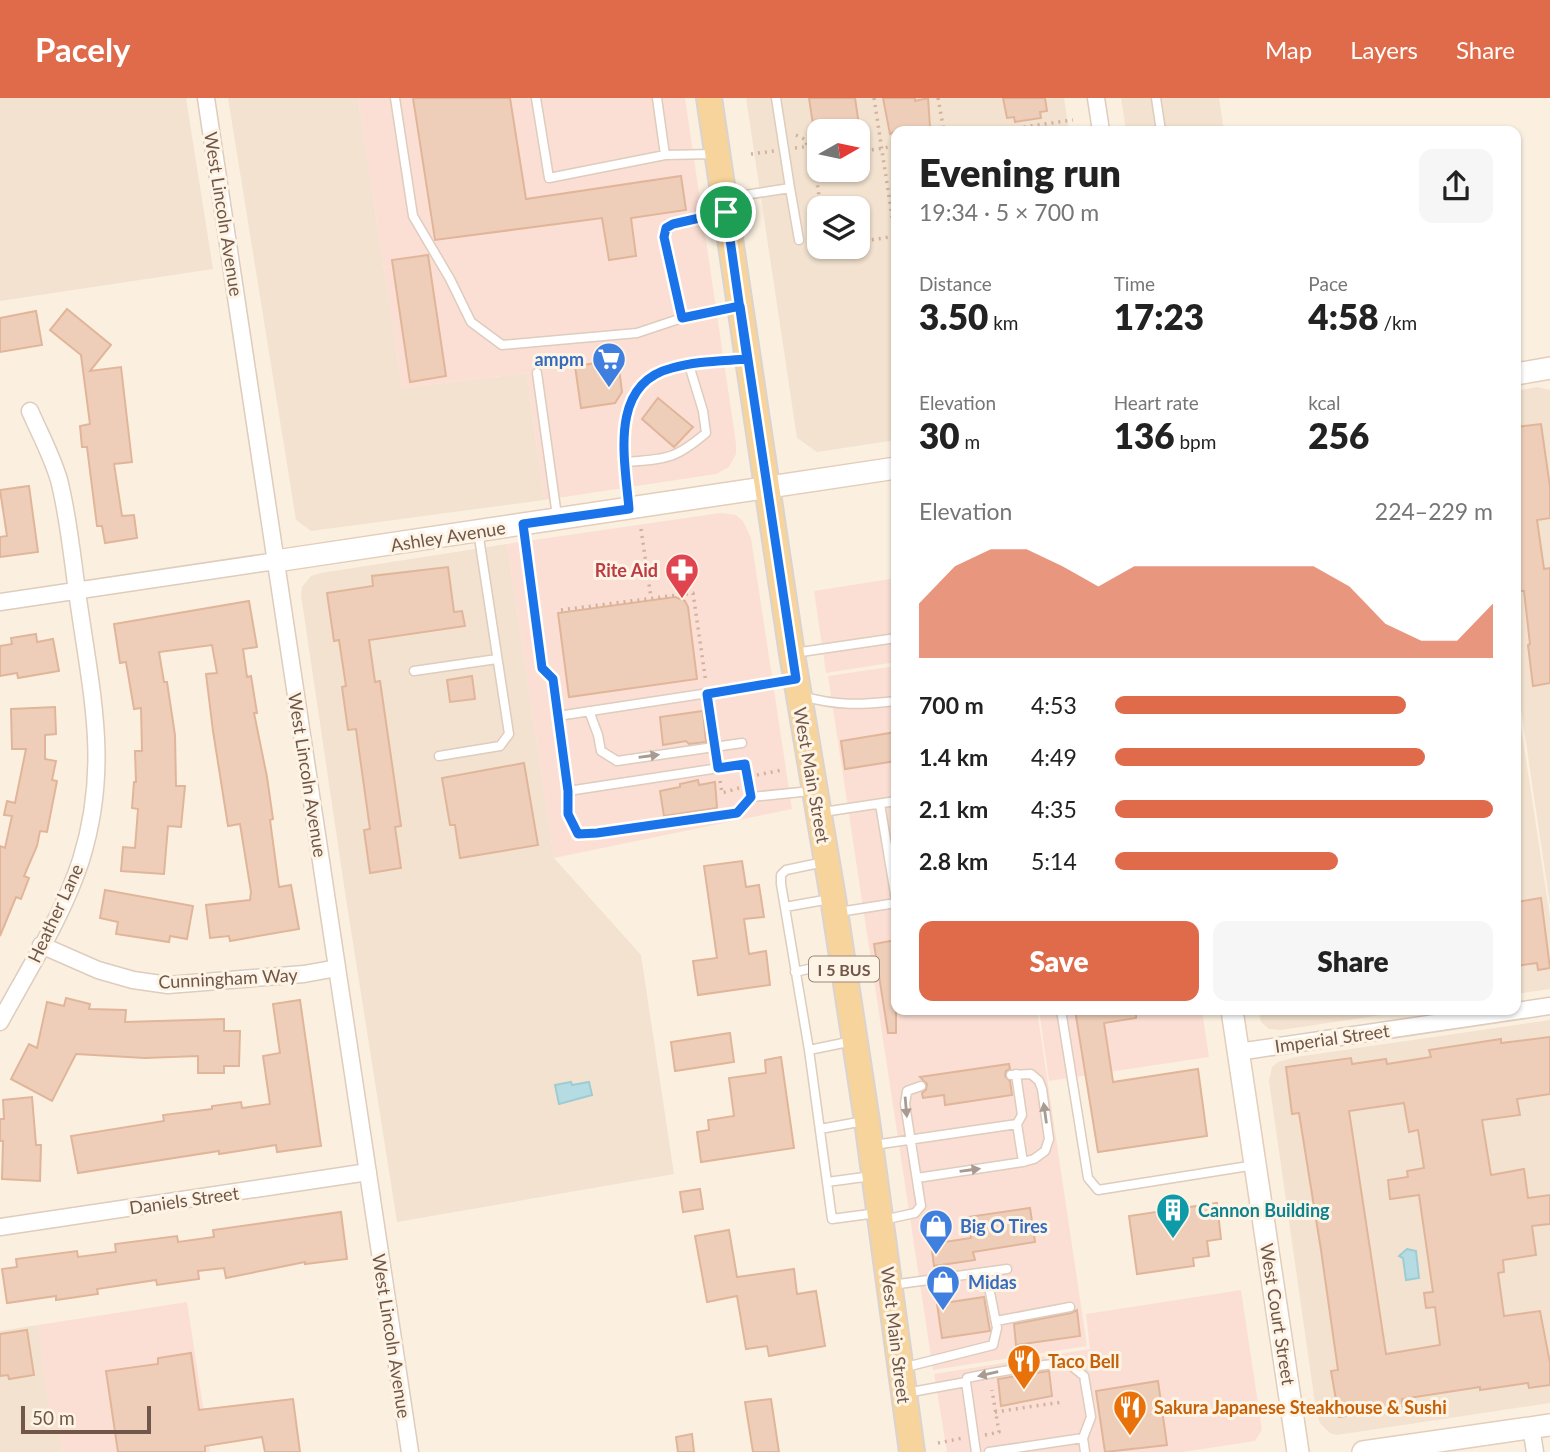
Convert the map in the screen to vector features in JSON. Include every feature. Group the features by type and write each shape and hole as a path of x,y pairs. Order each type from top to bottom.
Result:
{"main road":[{"name":"West Main Street","path":"709,98 797,687 835,905 912,1452"}],"street":[{"name":"West Lincoln Avenue","path":"206,98 410,1452"},
{"path":"1096,98 1100,126"},
{"path":"1521,373 1550,368"},
{"name":"Heather Lane","path":"0,1022 62,906 80,860 93,808 97,763 95,705 66,517 58,479 30,411"},
{"name":"Ashley Avenue","path":"0,602 891,469"},
{"name":"Cunningham Way","path":"41,945 98,970 132,980 169,985 304,974 337,968"},
{"name":"Imperial Street","path":"1521,1010 1550,1006"},
{"name":"West Court Street","path":"1233,1015 1298,1452"},
{"name":"Imperial Street","path":"1238,1052 1489,1015"},
{"name":"Daniels Street","path":"0,1227 368,1172"},
{"path":"1363,1452 1541,1426 1535,1452"}],"lane":[{"path":"395,98 413,216 450,279 471,322 502,345 638,333 682,318 740,306"},
{"path":"536,98 549,178 665,156 717,153"},
{"path":"657,98 665,156"},
{"path":"776,98 799,240"},
{"path":"1156,98 1160,126"},
{"path":"682,318 664,237 666,228 724,205 790,188"},
{"path":"629,509 625,417 634,392 653,374 671,368 747,359"},
{"path":"625,462 665,459 686,450 706,433 703,411 689,365"},
{"path":"537,373 558,519"},
{"path":"523,524 542,668 553,679 568,791 568,814 578,834 737,813 751,797"},
{"path":"439,756 500,746 509,734 478,531"},
{"path":"792,653 891,639"},
{"path":"414,671 497,659"},
{"path":"558,716 707,694 797,687 827,703 855,706 891,702"},
{"path":"589,711 601,751 617,761 742,743"},
{"path":"568,791 745,764 751,797"},
{"path":"751,797 817,802 891,802"},
{"path":"880,803 891,871"},
{"path":"827,862 786,870 781,874 832,1219 919,1211 921,1206 905,1096 910,1088 921,1086"},
{"path":"785,907 891,902"},
{"path":"795,972 843,962"},
{"path":"1062,1015 1088,1178 1097,1189 1255,1165"},
{"path":"809,1050 855,1041"},
{"path":"917,1178 1023,1162 1034,1159 1045,1151 1049,1139 1039,1081 1031,1074 1013,1075 1022,1115 1017,1124 1023,1162"},
{"path":"820,1129 911,1139 1017,1124"},
{"path":"827,1182 875,1176"},
{"path":"889,1285 1007,1269"},
{"path":"900,1369 993,1345 997,1328 986,1272"},
{"path":"996,1321 1070,1307"},
{"path":"976,1452 967,1378 1032,1365 1068,1363 1084,1376 1091,1417 1083,1438 1085,1452"},
{"path":"903,1394 966,1382"},
{"path":"989,1452 1083,1438"}],"path":[{"path":"874,98 891,211"},
{"path":"938,98 943,126"},
{"path":"1031,126 1073,120"},
{"path":"794,123 796,136 806,140 807,146"},
{"path":"870,150 891,147"},
{"path":"870,240 891,237"},
{"path":"641,529 651,598"},
{"path":"561,610 693,593 715,747"},
{"path":"718,768 722,793 737,790 759,774 782,770"},
{"path":"995,1412 1062,1402"}],"shaded area":[{"path":"0,98 186,98 213,269 0,301"},
{"path":"228,98 358,98 402,388 527,373 544,500 311,531 296,520"},
{"path":"358,98 685,98 736,443 736,454 729,467 716,474 544,500 527,373 402,388"},
{"path":"746,98 1064,98 1068,126 891,126 891,441 817,452 797,438"},
{"path":"1121,98 1219,98 1223,126 1125,126"},
{"path":"1537,387 1550,390 1550,905 1521,709 1521,390"},
{"path":"720,513 736,515 743,521 751,538 792,809 554,858 507,544"},
{"path":"507,544 554,858 641,955 674,1174 397,1222 345,892 301,595 302,587 311,576 321,573"},
{"path":"891,579 891,663 826,673 814,591"},
{"path":"891,667 891,1015 1038,1015 1087,1346 933,1370 828,676"},
{"path":"1521,727 1550,917 1550,989 1521,993"},
{"path":"1040,1015 1203,1015 1209,1057 1049,1081"},
{"path":"1259,1015 1382,1015 1281,1030 1269,1029 1261,1022"},
{"path":"1550,1020 1550,1403 1337,1435 1330,1433 1320,1423 1316,1410 1269,1081 1272,1067 1278,1062 1296,1057"},
{"path":"1241,1290 1262,1430 1255,1441 1183,1452 947,1452 934,1374 1090,1349 1086,1314"},
{"path":"187,1302 210,1452 63,1452 56,1411 49,1412 38,1325"},
{"path":"38,1325 49,1411 56,1410 63,1452 0,1452 0,1331"}],"water":[{"path":"571,1082 572,1085 589,1082 592,1095 559,1104 555,1085"},
{"path":"1407,1249 1416,1251 1419,1278 1406,1280 1403,1258 1399,1256"}],"building":[{"path":"413,98 510,98 526,199 681,176 686,210 631,218 636,256 609,260 602,218 435,240"},
{"path":"809,98 855,98 858,119 812,119"},
{"path":"883,98 915,98 915,101 928,98 930,126 891,126 890,134"},
{"path":"1003,98 1045,98 1047,111 1040,112 1041,118 1015,122 1014,117 1007,118"},
{"path":"428,255 446,376 410,382 392,260"},
{"path":"67,309 111,345 90,371 121,367 132,462 114,464 122,516 134,515 137,538 105,543 102,526 97,526 87,447 82,447 80,426 90,424 81,355 50,330"},
{"path":"36,311 42,345 0,352 0,318"},
{"path":"618,360 622,392 615,403 581,408 575,366"},
{"path":"658,398 693,427 674,447 642,419"},
{"path":"1541,424 1550,487 1550,518 1537,520 1544,569 1550,568 1550,683 1533,686 1524,591 1521,591 1521,426"},
{"path":"29,486 38,552 0,557 0,537 7,536 0,490"},
{"path":"448,567 454,612 462,611 465,626 369,640 375,682 380,681 401,826 395,827 401,868 370,873 364,830 370,829 356,729 348,730 342,687 346,686 339,640 334,641 327,593 373,586 372,576"},
{"path":"675,597 685,601 688,607 697,679 569,697 558,613"},
{"path":"249,601 257,647 243,649 247,677 251,676 257,713 254,713 267,777 279,887 291,885 299,929 230,941 229,936 210,938 206,905 250,900 251,892 240,824 228,826 213,731 206,674 217,673 212,645 159,652 164,682 167,682 175,735 176,786 185,786 181,827 168,826 164,874 121,871 123,847 135,848 138,809 132,808 136,782 135,751 142,751 141,708 134,709 126,662 120,663 114,624"},
{"path":"36,634 37,642 53,639 59,671 18,678 17,673 0,676 0,646 12,644 11,638"},
{"path":"472,676 475,699 450,702 447,680"},
{"path":"55,707 56,734 45,735 45,759 56,761 52,780 57,781 47,832 40,831 37,846 24,876 29,878 21,899 16,897 0,936 0,846 5,848 12,816 4,815 7,801 15,803 26,749 12,749 11,709"},
{"path":"703,711 706,742 689,744 686,741 663,745 660,717"},
{"path":"891,733 891,762 845,769 841,741"},
{"path":"524,763 538,845 460,858 455,825 450,825 442,778"},
{"path":"698,780 699,785 715,782 717,808 664,816 660,791"},
{"path":"742,861 746,887 759,885 764,917 744,919 749,954 766,951 770,985 698,995 693,961 717,958 704,866"},
{"path":"105,890 193,906 187,939 170,936 169,942 116,934 118,922 100,918"},
{"path":"1541,898 1550,968 1538,970 1537,963 1521,965 1521,901"},
{"path":"891,941 891,1015 896,1015 896,1033 888,1033 874,944"},
{"path":"66,998 90,1004 89,1009 126,1010 125,1022 224,1019 224,1031 240,1031 239,1066 224,1066 224,1073 198,1073 198,1056 145,1058 76,1054 52,1101 11,1079 29,1044 37,1048 47,1002 64,1006"},
{"path":"300,1000 321,1146 277,1152 276,1145 219,1154 219,1151 78,1173 71,1136 164,1121 163,1115 212,1109 212,1106 241,1102 242,1108 270,1104 263,1056 280,1053 273,1004"},
{"path":"1076,1015 1136,1015 1136,1018 1104,1023 1113,1082 1198,1069 1207,1136 1098,1152"},
{"path":"730,1033 734,1062 675,1071 671,1042"},
{"path":"1550,1037 1550,1094 1517,1099 1520,1115 1482,1120 1491,1175 1524,1169 1528,1198 1550,1195 1550,1224 1532,1226 1536,1255 1503,1260 1504,1272 1498,1273 1504,1316 1540,1311 1550,1363 1550,1385 1529,1388 1528,1383 1480,1390 1480,1387 1402,1399 1403,1406 1339,1417 1331,1371 1338,1370 1321,1250 1299,1113 1292,1114 1286,1067 1351,1058 1352,1064 1386,1059 1387,1064 1431,1057 1429,1050 1501,1039 1501,1043","holes":["1404,1103 1409,1132 1418,1130 1424,1168 1407,1171 1408,1177 1388,1180 1390,1199 1419,1195 1433,1292 1424,1293 1426,1308 1435,1307 1440,1345 1386,1354 1349,1111"]},
{"path":"781,1057 794,1148 701,1162 697,1132 709,1130 708,1120 734,1116 729,1078 766,1073 765,1060"},
{"path":"1009,1064 1010,1069 1005,1076 1010,1081 1012,1095 945,1105 944,1095 923,1098 922,1093 927,1084 920,1077"},
{"path":"32,1097 36,1145 41,1145 40,1181 2,1179 3,1141 0,1141 0,1119 4,1119 3,1100"},
{"path":"700,1189 703,1209 683,1212 680,1192"},
{"name":"Cannon Building","path":"1217,1203 1221,1239 1207,1241 1209,1256 1193,1258 1194,1266 1137,1274 1129,1216"},
{"path":"1030,1208 1035,1242 973,1252 975,1260 934,1266 931,1244 971,1238 968,1217"},
{"path":"341,1212 347,1259 305,1262 226,1278 224,1268 198,1271 199,1279 157,1285 156,1280 97,1289 98,1294 56,1300 56,1296 7,1303 2,1269 17,1267 16,1259 77,1251 78,1257 116,1252 115,1244 177,1236 178,1242 214,1237 213,1230"},
{"path":"729,1230 737,1277 794,1269 797,1294 816,1291 825,1346 769,1356 767,1346 746,1349 737,1296 707,1302 695,1236"},
{"path":"984,1297 990,1331 942,1338 937,1304"},
{"path":"1077,1310 1080,1336 1016,1345 1014,1324"},
{"path":"27,1330 34,1375 9,1379 8,1375 0,1376 0,1334"},
{"path":"191,1353 199,1410 293,1399 300,1452 265,1452 262,1437 205,1446 205,1452 118,1452 106,1371 158,1364 158,1358"},
{"path":"1049,1371 1052,1396 1001,1406 998,1379"},
{"path":"1158,1381 1167,1445 1105,1452 1096,1391"},
{"path":"771,1399 779,1452 753,1452 745,1402"},
{"path":"692,1434 694,1452 678,1452 676,1437"}],"place":[{"name":"ampm","path":"609,389"},
{"name":"Rite Aid","path":"682,600"},
{"name":"Cannon Building","path":"1173,1240"},
{"name":"Big O Tires","path":"936,1256"},
{"name":"Midas","path":"943,1312"},
{"name":"Taco Bell","path":"1024,1391"},
{"name":"Sakura Japanese Steakhouse & Sushi","path":"1130,1437"}],"route":[{"path":"726,212 673,224 666,228 664,237 682,318 740,306 796,679 707,694 718,768 745,764 751,797 737,813 578,834 568,814 568,791 553,679 542,668 523,524 629,509 623,442 625,417 634,392 653,374 671,368 747,359 740,306 726,212"}]}
